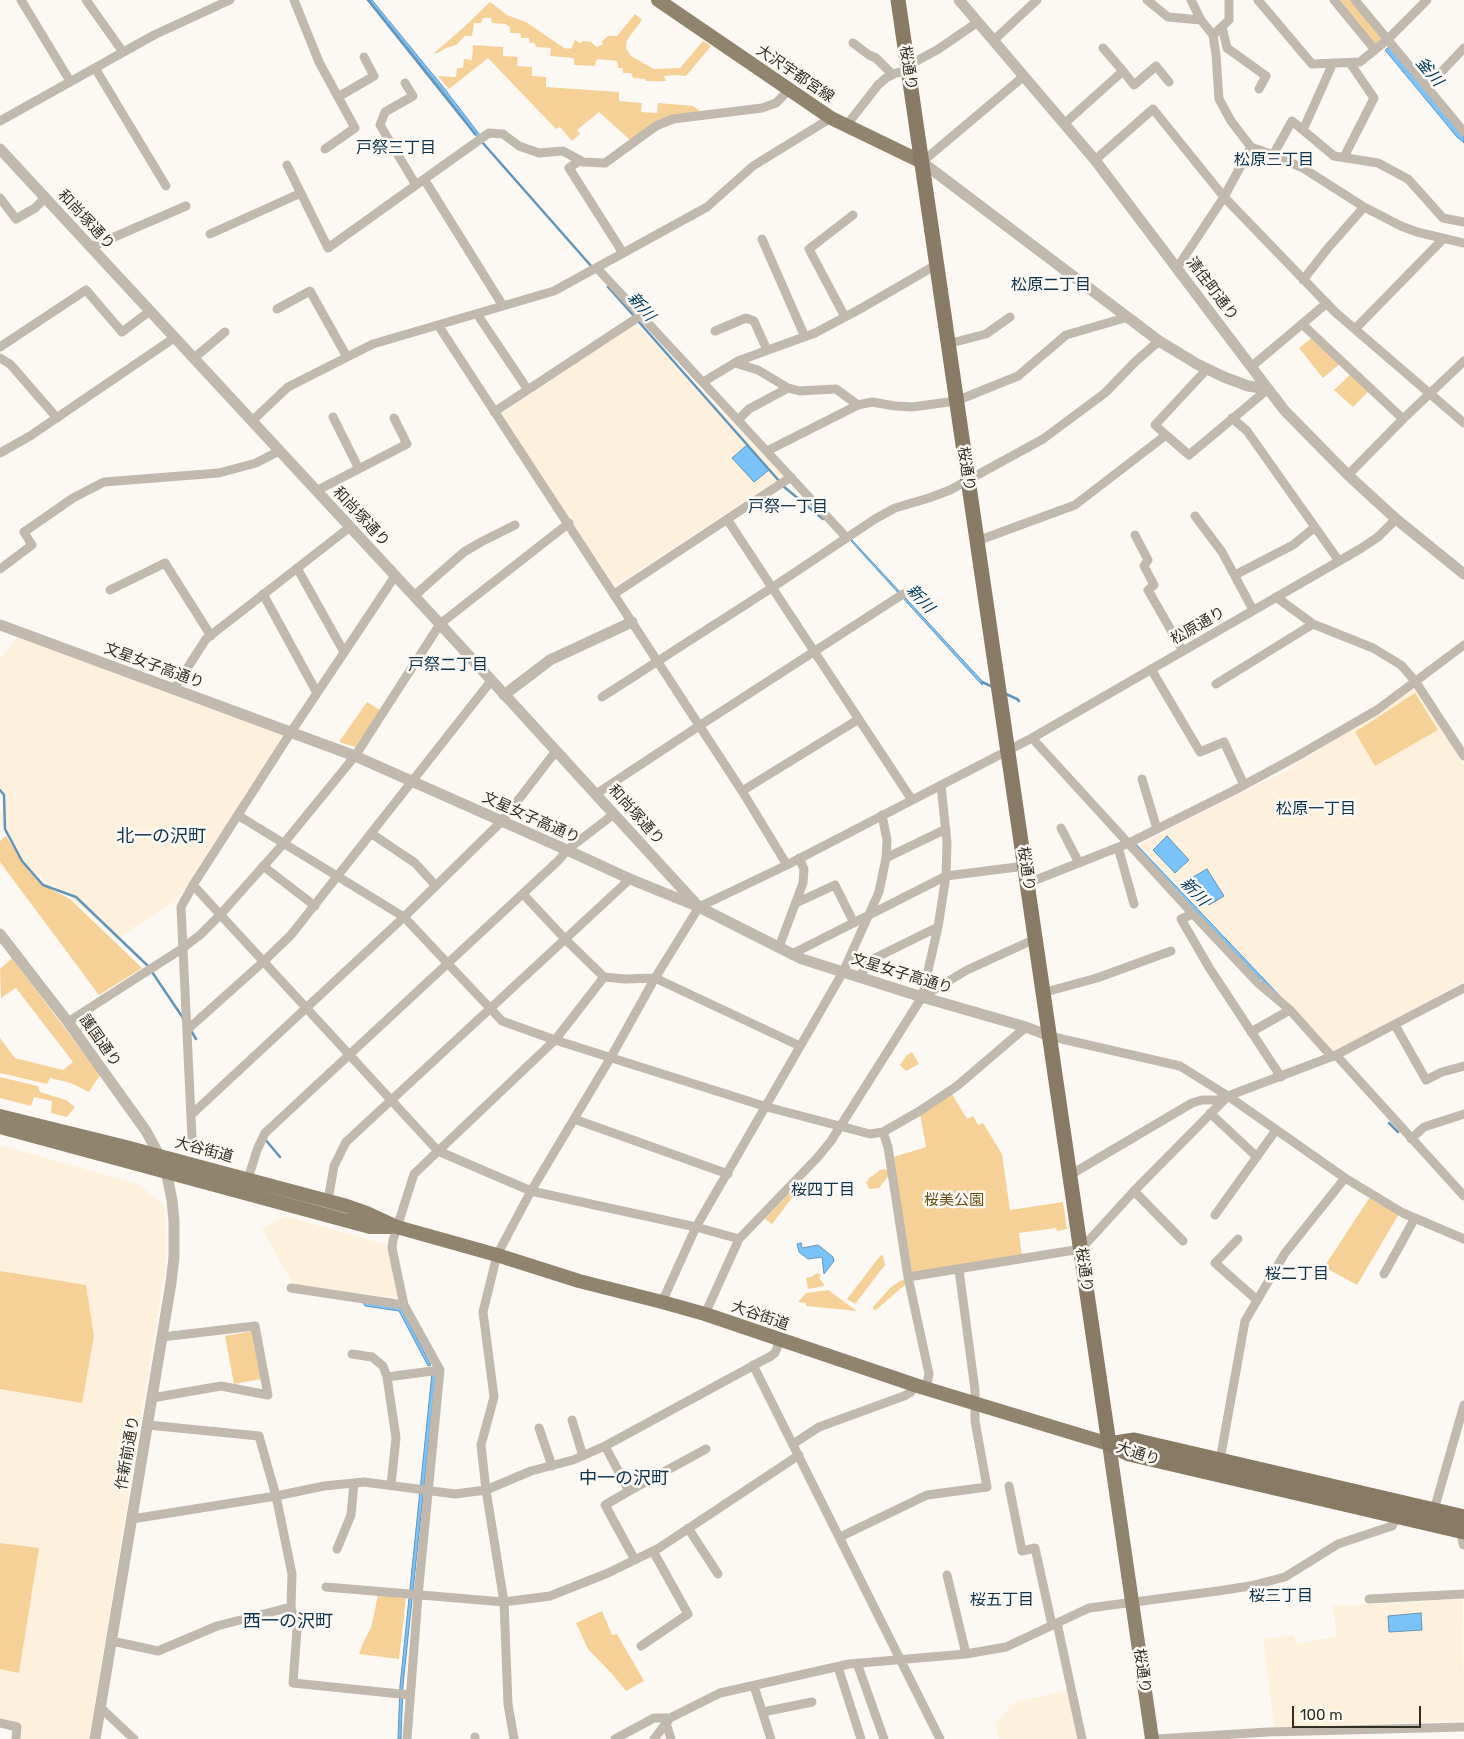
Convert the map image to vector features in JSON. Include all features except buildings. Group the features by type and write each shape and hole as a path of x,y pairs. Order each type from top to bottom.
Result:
{"highway":[{"name":"桜通り","path":"898,0 1109,1444"},
{"name":"大通り","path":"1109,1444 1134,1440 1434,1510 1464,1530"},
{"name":"大通り","path":"1109,1444 1129,1454 1397,1517 1464,1530"}],"main road":[{"name":"大沢宇都宮線","path":"658,0 831,118 922,162"},
{"name":"大谷街道","path":"0,1116 160,1155 328,1200 367,1213 397,1227 497,1255 579,1281 705,1314 921,1386 1109,1444"},
{"name":"大谷街道","path":"0,1127 370,1227 397,1227"},
{"name":"桜通り","path":"1109,1444 1152,1739"}],"street":[{"path":"22,0 70,81"},
{"path":"86,0 123,52"},
{"path":"0,121 154,35 230,0"},
{"path":"294,0 319,62 355,128 325,149"},
{"name":"清住町通り","path":"959,0 1095,160 1251,367 1303,430 1396,519 1464,574"},
{"path":"994,40 1037,0"},
{"path":"1147,0 1168,17 1201,20"},
{"path":"1191,0 1201,20 1213,36 1219,99 1231,122 1251,147 1303,168 1364,208 1401,226 1417,232 1464,243"},
{"path":"1213,36 1229,20 1229,0"},
{"path":"1258,0 1312,64 1360,62 1386,41 1427,0"},
{"path":"1334,0 1376,49"},
{"path":"1355,0 1386,41 1464,131"},
{"path":"846,126 878,85 892,74 908,69 978,22"},
{"path":"1222,27 1227,48 1266,76 1258,89"},
{"path":"854,43 868,55 876,58 892,74"},
{"path":"1103,48 1134,85 1156,66 1169,82"},
{"path":"1426,87 1464,48"},
{"path":"338,97 374,76 364,57"},
{"path":"1303,130 1334,63"},
{"path":"1344,158 1374,98 1350,63"},
{"path":"94,68 166,186"},
{"path":"1064,123 1123,71"},
{"path":"1024,76 922,162 1159,341 1206,368 1248,386 1268,389"},
{"path":"405,83 413,96 385,112 380,125 416,185"},
{"path":"287,165 328,248 489,133 503,134 519,146 539,153 563,151 582,162 605,163 656,126 673,119 762,108 776,103 789,90"},
{"path":"1095,160 1153,108 1224,198 1303,280 1335,312 1464,423"},
{"path":"252,421 288,387 372,344 554,291 707,207 754,166 831,118"},
{"path":"1273,156 1292,121 1334,156 1378,163 1408,178 1443,218 1464,222"},
{"path":"1178,268 1224,198 1251,147"},
{"name":"和尚塚通り","path":"0,149 699,907"},
{"path":"579,160 569,168 623,253"},
{"path":"424,180 503,306"},
{"path":"210,234 301,193"},
{"path":"0,198 16,219 34,208 45,198"},
{"path":"90,247 186,206"},
{"path":"1303,280 1328,248 1364,208"},
{"path":"845,317 809,249 853,215"},
{"path":"762,239 805,336"},
{"path":"1355,329 1443,239"},
{"path":"703,382 735,363 805,336 845,317 936,264"},
{"path":"597,268 846,537"},
{"path":"0,347 86,290 122,332 150,311"},
{"path":"277,309 310,291 347,357"},
{"path":"1251,367 1327,303"},
{"path":"477,314 528,390"},
{"path":"494,412 640,316"},
{"path":"947,344 986,334 1010,317"},
{"path":"767,451 858,405 872,402 912,407 956,401 1018,376 1066,335 1128,317"},
{"path":"715,331 746,318 754,321 767,350"},
{"path":"1302,324 1403,419"},
{"path":"438,325 742,791 787,865"},
{"path":"194,358 225,332"},
{"path":"0,453 30,436 174,338"},
{"path":"602,697 773,587 846,537 895,508 950,490 1043,439 1105,393 1136,361 1159,341"},
{"path":"0,358 10,364 57,418"},
{"path":"1348,475 1464,361"},
{"path":"735,363 758,370 788,388 800,391 836,389 858,405"},
{"path":"1206,368 1155,425 1189,455 1268,389"},
{"path":"738,420 750,409 788,388"},
{"path":"332,417 359,469"},
{"path":"316,492 406,444 394,418"},
{"path":"1232,418 1247,432 1339,561"},
{"path":"977,541 1075,505 1166,435"},
{"path":"0,569 32,546 24,532 73,498 104,482 219,473 256,464 279,450"},
{"path":"614,594 791,477"},
{"path":"1195,516 1222,552 1253,610"},
{"path":"727,519 912,800"},
{"name":"松原通り","path":"699,907 787,865 1032,738 1339,561 1378,537 1396,519"},
{"path":"68,1022 200,935 284,843 355,756 440,624 568,523"},
{"path":"414,596 464,552 515,525"},
{"path":"173,690 206,640 350,527"},
{"path":"1235,575 1293,545 1315,527"},
{"path":"1135,535 1148,560 1144,566 1154,585 1148,590 1183,651"},
{"path":"110,590 165,564 211,636"},
{"path":"297,568 344,652"},
{"path":"192,1138 181,907 193,885 239,816 291,732 395,576"},
{"path":"263,594 317,693"},
{"path":"596,794 903,594"},
{"path":"1276,596 1313,624 1373,648 1401,665 1414,681 1464,756"},
{"path":"504,694 550,660 632,622"},
{"path":"1216,684 1313,624"},
{"name":"文星女子高通り","path":"0,626 355,756 630,880 699,907 792,954 922,997 1026,1027 1049,1036"},
{"path":"1028,883 1129,843 1244,785 1377,710 1464,645"},
{"path":"1150,669 1200,752 1224,742 1244,785"},
{"path":"187,1030 291,935 491,681"},
{"path":"742,791 858,719"},
{"path":"1032,738 1256,982 1290,1010 1464,1196"},
{"path":"191,1115 404,917 502,821 556,751"},
{"path":"1142,779 1158,829"},
{"path":"705,1314 739,1239 831,1141 922,997 938,927 946,876 947,843 941,785"},
{"path":"248,1179 257,1150 265,1134 523,894 567,850 614,814"},
{"path":"662,1302 696,1227 844,972 879,892 886,858 887,840 882,815"},
{"path":"239,816 404,917 502,1021 767,1107 870,1134 883,1132 957,1086 1026,1027"},
{"path":"1062,828 1079,863"},
{"path":"886,858 946,829"},
{"path":"372,834 415,863 436,886"},
{"path":"1118,847 1134,904"},
{"path":"779,947 804,882 799,858"},
{"path":"263,866 314,906"},
{"path":"792,954 946,876 1025,866"},
{"path":"328,1200 334,1166 346,1142 630,880"},
{"path":"193,885 438,1151 531,1191 696,1227 739,1239"},
{"path":"796,903 835,885 854,922"},
{"path":"523,894 604,977 625,979 655,978 800,1046"},
{"path":"514,1739 508,1704 504,1602 486,1490 481,1445 494,1397 483,1312 497,1255 531,1191 611,1057 655,978 699,907"},
{"path":"1193,914 1181,919 1210,969 1280,1077"},
{"path":"859,977 871,960 938,927"},
{"name":"護国通り","path":"0,934 68,1022 146,1131 160,1155 166,1171"},
{"path":"922,997 967,970 1035,939"},
{"path":"1042,993 1096,978 1171,951"},
{"path":"407,1739 418,1596 440,1370 404,1305 392,1248 397,1227 414,1174 556,1040 604,977"},
{"path":"1070,1175 1192,1103 1202,1100 1217,1100 1334,1056 1464,988"},
{"path":"1251,1032 1290,1010"},
{"path":"1395,1025 1426,1080 1442,1072 1464,1066"},
{"path":"1049,1036 1180,1066 1228,1096 1345,1178 1403,1213 1464,1239"},
{"path":"908,1277 1081,1249 1134,1191 1228,1096"},
{"path":"1210,1113 1257,1157"},
{"path":"1411,1138 1424,1127 1464,1114"},
{"path":"574,1119 728,1174"},
{"path":"1215,1214 1276,1130"},
{"path":"793,1444 819,1427 904,1396 921,1386 929,1374 908,1277 888,1148 883,1132"},
{"name":"作新前通り","path":"95,1739 148,1426 174,1257 174,1221 166,1171"},
{"path":"1220,1460 1245,1321 1285,1254 1345,1178"},
{"path":"1134,1191 1183,1241"},
{"path":"1384,1274 1415,1218"},
{"path":"1238,1239 1216,1263 1257,1300"},
{"path":"840,1537 927,1495 987,1487 975,1421 974,1403 976,1390 959,1270"},
{"path":"291,1288 404,1305"},
{"path":"152,1398 220,1386 268,1395 255,1326 162,1338"},
{"path":"132,1519 276,1496 324,1486 364,1482 455,1494 486,1490 531,1471 583,1456 605,1446 771,1356 775,1352 780,1340"},
{"path":"352,1354 372,1357 383,1366 387,1377 396,1438 391,1485"},
{"path":"753,1365 940,1739"},
{"path":"387,1377 440,1370"},
{"path":"1434,1510 1464,1405"},
{"path":"572,1420 583,1456"},
{"path":"148,1426 259,1436 276,1496 292,1574 291,1607 297,1630 293,1683 410,1695"},
{"path":"539,1428 552,1466"},
{"path":"605,1446 629,1491"},
{"path":"635,1560 605,1505 706,1449"},
{"path":"326,1587 504,1602 550,1596 608,1573 653,1551 799,1455"},
{"path":"337,1549 351,1515 354,1483"},
{"path":"1008,1486 1022,1550 1035,1548 1082,1739"},
{"path":"654,1739 668,1721 720,1693 857,1663 966,1654 1006,1647 1089,1608 1250,1586 1285,1577 1338,1544 1392,1526 1397,1517"},
{"path":"688,1528 718,1574"},
{"path":"641,1646 688,1614 653,1551"},
{"path":"947,1575 966,1654"},
{"path":"1369,1599 1464,1594"},
{"path":"112,1641 158,1651 217,1626 291,1607"},
{"path":"857,1663 884,1739"},
{"path":"838,1667 861,1739"},
{"path":"754,1686 771,1739"},
{"path":"763,1712 812,1702"},
{"path":"100,1707 134,1739"},
{"path":"615,1739 654,1718 668,1721"},
{"path":"668,1721 671,1739"},
{"path":"0,1723 16,1727 16,1739"},
{"path":"1156,1739 1464,1727"}],"shaded area":[{"path":"635,323 784,476 615,586 500,415"},
{"path":"18,636 188,701 284,734 185,888 170,905 118,939 69,896 30,870 15,852 1,824 0,815 7,796 0,787 0,659"},
{"path":"1414,687 1464,765 1464,981 1334,1052 1139,845 1287,770 1394,702"},
{"path":"0,1145 138,1184 164,1205 166,1237 165,1270 89,1739 21,1739 22,1724 0,1720"},
{"path":"285,1216 385,1244 390,1249 398,1294 395,1298 293,1284 262,1229"},
{"path":"1463,1599 1464,1721 1274,1727 1263,1639 1293,1634 1296,1644 1337,1636 1333,1606"},
{"path":"1071,1690 1079,1739 999,1739 995,1724 1015,1702"}],"green space":[{"path":"1337,0 1352,0 1384,39 1375,46"},
{"path":"490,2 507,15 526,22 564,48 571,49 575,40 580,43 583,41 591,42 597,47 603,44 602,41 608,36 617,36 635,14 642,20 627,40 626,48 631,56 654,69 680,68 703,41 711,46 686,76 664,76 666,81 646,81 645,79 633,78 631,73 623,73 623,68 618,68 617,61 598,59 595,66 574,65 574,58 550,56 551,48 536,47 535,43 530,43 529,38 521,38 520,33 510,33 510,27 505,24 492,23 491,18 483,18 481,23 474,23 472,36 465,36 456,45 434,53"},
{"path":"473,45 503,47 503,56 518,57 517,66 532,67 532,76 546,77 546,87 619,92 619,101 642,103 641,112 657,113 658,103 693,106 701,112 630,140 599,112 577,130 580,134 572,141 560,127 556,129 488,58 449,89 438,76 456,77 457,68 463,68 464,59 472,60"},
{"path":"1314,336 1342,362 1323,378 1299,348"},
{"path":"1353,372 1371,389 1353,407 1334,390"},
{"path":"1415,693 1438,730 1375,766 1355,732"},
{"path":"367,702 380,710 355,747 339,742"},
{"path":"6,836 22,861 43,885 70,899 142,968 99,995 0,862 0,841"},
{"path":"12,958 100,1075 89,1092 71,1083 50,1078 47,1084 0,1073 0,1038 15,1058 63,1070 73,1062 16,988 1,998 0,969"},
{"path":"912,1052 919,1064 906,1071 900,1065 906,1056"},
{"path":"0,1077 38,1086 40,1092 66,1100 75,1107 67,1117 51,1113 52,1101 34,1097 31,1106 0,1098"},
{"name":"桜美公園","path":"952,1094 967,1119 973,1116 978,1125 983,1123 1002,1154 1010,1210 1063,1202 1067,1229 1057,1231 1056,1228 1019,1233 1022,1257 915,1273 910,1270 894,1157 926,1147 920,1114"},
{"path":"884,1169 889,1171 889,1175 879,1188 869,1189 866,1182 868,1179"},
{"path":"797,1185 800,1187 772,1224 765,1219"},
{"path":"1370,1197 1399,1214 1357,1285 1324,1267"},
{"path":"883,1255 885,1265 855,1304 847,1299 880,1256"},
{"path":"0,1271 86,1285 94,1336 82,1403 0,1389"},
{"path":"817,1273 821,1275 819,1278 824,1286 808,1289 806,1278 812,1277"},
{"path":"906,1279 907,1283 876,1310 873,1309 890,1288"},
{"path":"828,1290 857,1311 806,1306 806,1303 798,1302 806,1293"},
{"path":"253,1331 262,1379 234,1384 225,1336"},
{"path":"0,1543 39,1548 19,1673 0,1669"},
{"path":"378,1595 406,1598 399,1659 359,1654 371,1628"},
{"path":"602,1611 612,1635 617,1634 644,1681 626,1691 588,1649 576,1623"}],"water":[{"path":"369,0 372,0 480,135 477,137 442,90"},
{"path":"1389,47 1464,136 1464,143 1385,50"},
{"path":"747,445 769,470 754,482 732,458"},
{"path":"851,541 984,683 982,685"},
{"path":"1167,836 1189,860 1175,873 1153,850"},
{"path":"1137,845 1334,1053 1332,1055 1135,847"},
{"path":"1207,869 1224,896 1209,905 1193,877"},
{"path":"801,1243 802,1248 818,1245 833,1257 834,1261 824,1274 822,1257 808,1259 799,1252 797,1244"},
{"path":"362,1301 401,1308 431,1365 428,1366 399,1311 365,1306"},
{"path":"432,1373 436,1373 403,1685 401,1739 398,1739 400,1686"},
{"path":"1421,1613 1422,1630 1389,1632 1388,1616"}],"waterway":[{"name":"新川","path":"368,0 475,134"},
{"name":"新川","path":"482,142 592,267"},
{"name":"新川","path":"608,287 634,316"},
{"name":"新川","path":"638,321 780,482"},
{"name":"新川","path":"783,486 823,519"},
{"name":"新川","path":"982,682 993,687"},
{"name":"新川","path":"1004,693 1019,701"},
{"path":"0,790 4,795 5,829 22,861 43,885 76,897 148,966 183,1018"},
{"path":"190,1029 196,1039"},
{"name":"新川","path":"1389,1123 1398,1132"},
{"path":"264,1138 280,1157"}],"district":[{"name":"戸祭三丁目","path":"396,148"},
{"name":"松原三丁目","path":"1274,160"},
{"name":"松原二丁目","path":"1051,285"},
{"name":"戸祭一丁目","path":"788,507"},
{"name":"戸祭二丁目","path":"448,665"},
{"name":"松原一丁目","path":"1316,809"},
{"name":"北一の沢町","path":"161,837"},
{"name":"桜四丁目","path":"823,1190"},
{"name":"桜二丁目","path":"1297,1274"},
{"name":"中一の沢町","path":"624,1479"},
{"name":"桜三丁目","path":"1281,1596"},
{"name":"桜五丁目","path":"1002,1600"},
{"name":"西一の沢町","path":"288,1622"}],"water label":[{"name":"釜川","path":"1429,72"}]}
